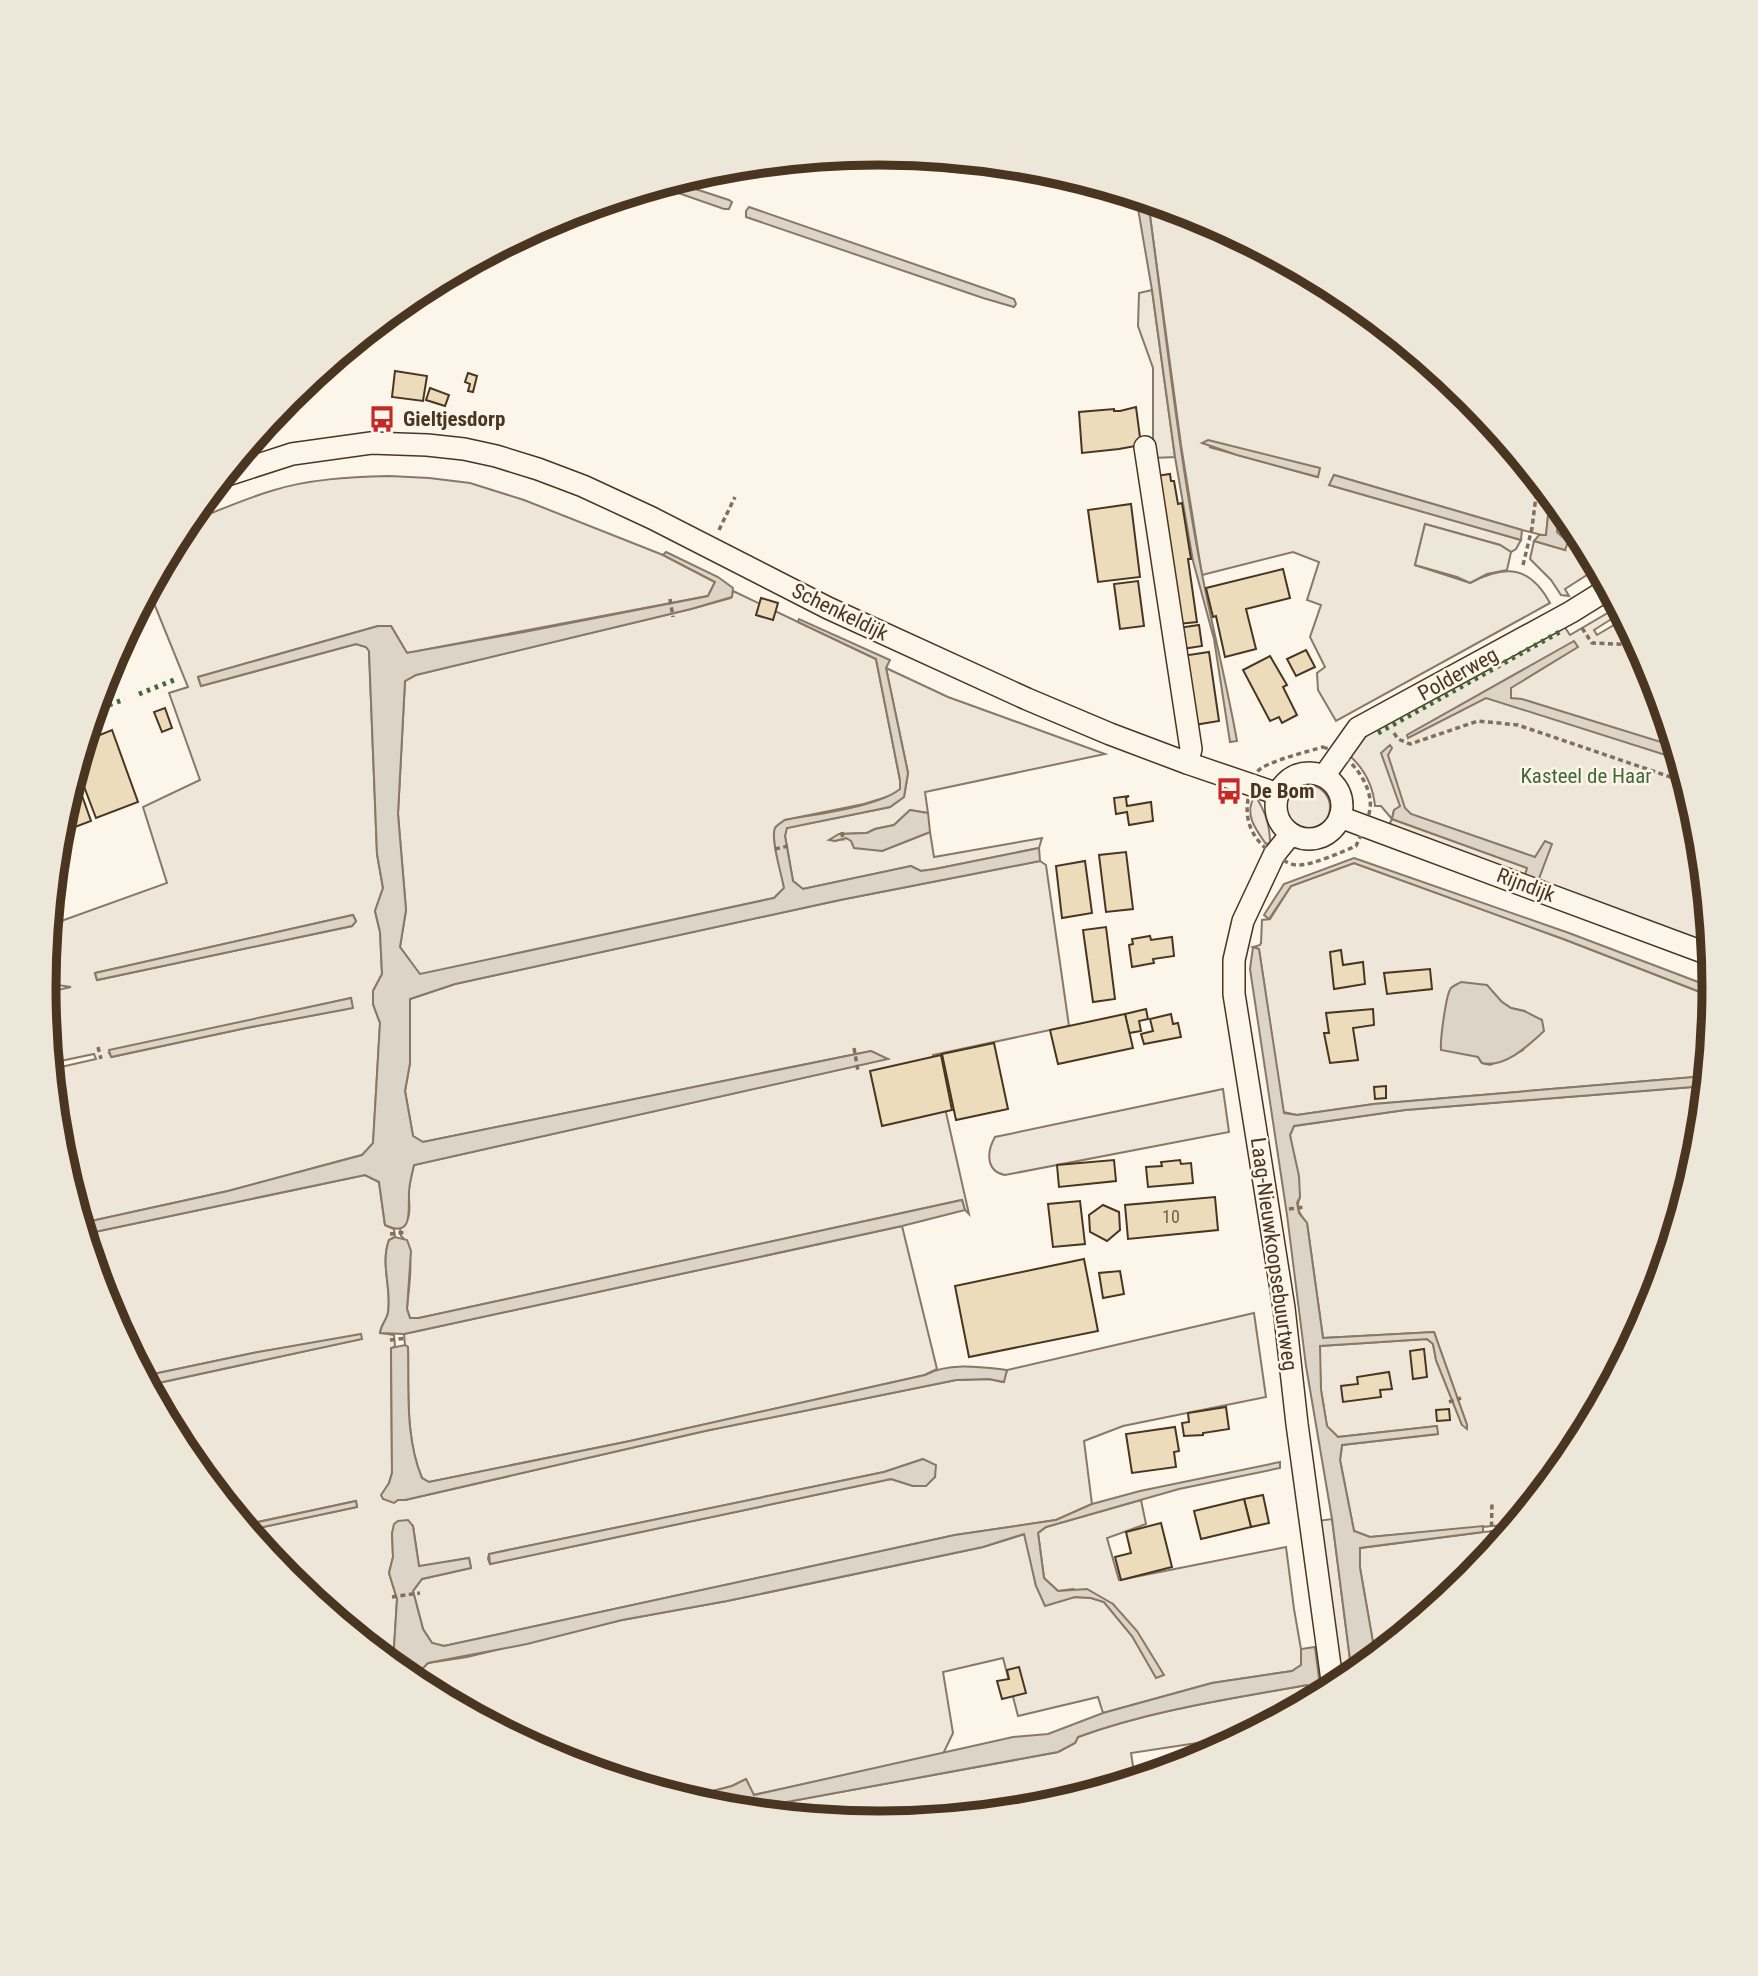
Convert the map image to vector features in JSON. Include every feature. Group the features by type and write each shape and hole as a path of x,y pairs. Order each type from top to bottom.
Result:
{"street":[{"name":"Schenkeldijk","path":"239,471 292,454 371,443 427,445 496,456 583,486 866,626 1027,699 1187,763"},
{"path":"1145,447 1191,749 1187,763 1278,794"},
{"name":"Polderweg","path":"1324,776 1358,728 1601,593"},
{"path":"1310,773 1324,776 1336,787 1342,802 1340,817 1333,830 1319,838 1301,838 1291,834 1281,825 1276,808 1278,794 1290,778 1310,773"},
{"name":"Rijndijk","path":"1340,817 1701,951"},
{"name":"Laag-Nieuwkoopsebuurtweg","path":"1291,834 1274,855 1243,921 1234,960 1234,993 1284,1308 1331,1675"}],"path":[{"path":"1523,565 1536,493"},
{"path":"719,531 735,497"},
{"path":"670,599 673,617"},
{"path":"1579,623 1592,643 1626,644"},
{"path":"1394,733 1398,739 1410,744 1478,721 1518,725 1675,779"},
{"path":"1274,855 1259,844 1250,832 1247,801 1258,771 1270,764 1323,747 1340,754"},
{"path":"842,832 843,841"},
{"path":"775,849 788,846"},
{"path":"98,1047 101,1059"},
{"path":"854,1048 858,1071"},
{"path":"1279,1209 1305,1207"},
{"path":"390,1234 407,1232"},
{"path":"390,1340 407,1338"},
{"path":"1449,1402 1461,1398"},
{"path":"1491,1538 1492,1502"},
{"path":"392,1597 420,1594"}],"green space":[{"path":"1149,211 1243,250 1290,275 1380,335 1422,369 1461,406 1498,445 1549,510 1546,536 1334,475 1330,485 1521,540 1511,552 1500,545 1425,524 1415,565 1470,583 1495,573 1516,572 1534,582 1550,603 1336,721 1318,690 1317,673 1325,667 1310,637 1321,605 1307,600 1319,562 1293,552 1202,575 1181,445","holes":["1209,447 1264,456 1319,468 1317,477"]},
{"path":"1152,290 1175,457 1153,458 1153,368 1138,326 1139,293"},
{"path":"389,476 470,483 524,500 663,555 715,582 708,596 407,653 391,626 378,626 198,677 201,686 356,644 369,651 377,854 383,888 375,911 380,932 382,974 373,991 373,1004 380,1023 373,1144 362,1155 228,1191 90,1221 72,1149 60,1067 96,1059 94,1054 60,1061 56,990 71,987 56,985 59,922 167,883 143,807 200,780 169,693 188,687 153,601 206,515 285,487 329,479","holes":["353,915 356,921 352,926 97,980 95,973","351,998 352,1008 112,1057 109,1053"]},
{"path":"1558,523 1590,573 1565,589 1569,596 1561,595 1551,580 1530,559 1534,541 1565,550 1557,533"},
{"path":"733,591 876,659 901,789 893,795 864,804 785,820 774,833 784,888 774,898 420,975 400,947 406,910 398,814 405,681 415,675 691,609 731,598"},
{"name":"Kasteel de Haar","path":"1610,611 1614,618 1594,630 1597,635 1617,623 1658,723 1686,827 1695,881 1700,940 1538,881 1545,861 1394,810 1392,819 1381,806 1375,806 1368,779 1351,757 1350,751 1371,731 1562,623 1570,635"},
{"path":"886,668 948,697 1105,754 925,792 928,813 910,810 894,825 867,833 839,834 835,841 846,838 882,851 930,832 934,857 1042,838 1039,848 921,871 911,866 803,889 793,881 786,828 890,807 904,797 908,773"},
{"path":"1308,785 1324,791 1330,807 1324,823 1308,829 1292,823 1286,807 1292,791"},
{"path":"1255,796 1266,818 1270,843 1266,844 1252,821 1250,809"},
{"path":"1392,819 1528,868 1525,875 1388,827"},
{"path":"1040,861 1046,865 1069,1026 933,1055 969,1214 962,1200 410,1318 407,1309 409,1250 401,1236 400,1228 409,1216 409,1189 414,1165 887,1059 871,1051 423,1142 413,1136 405,1091 410,1063 410,999 455,984 840,900"},
{"path":"1354,863 1566,940 1702,993 1697,1077 1374,1104 1297,1115 1283,1112 1259,949 1253,947 1261,943 1262,920 1270,919 1291,886","holes":["1502,1002 1511,1008 1525,1011 1523,1050 1490,1065 1482,1063 1446,1012 1446,1005"]},
{"path":"1696,1087 1674,1201 1639,1303 1592,1400 1532,1489 1503,1525 1370,1537 1354,1531 1340,1460 1342,1445 1438,1434 1436,1426 1338,1437 1327,1427 1321,1390 1319,1346 1427,1339 1433,1344 1436,1360 1462,1425 1467,1425 1434,1332 1323,1338 1307,1223 1298,1208 1300,1197 1290,1135 1294,1126 1405,1110"},
{"path":"1223,1089 1229,1132 1005,1175 998,1173 991,1165 989,1154 995,1137"},
{"path":"365,1175 379,1182 385,1225 394,1229 395,1237 389,1240 387,1249 389,1303 380,1333 394,1335 395,1346 391,1349 392,1473 389,1483 398,1500 705,1431 956,1380 989,1379 1003,1382 1007,1370 1254,1313 1266,1397 1123,1426 1084,1441 1092,1504 1056,1520 955,1535 444,1646 432,1643 423,1629 413,1591 422,1579 471,1568 469,1558 419,1567 413,1526 392,1533 393,1557 389,1573 397,1599 394,1648 391,1650 336,1607 258,1528 357,1507 356,1501 253,1523 195,1445 157,1383 361,1339 361,1335 253,1353 153,1374 119,1303 94,1232","holes":["923,1459 935,1477 913,1486 891,1479 490,1564 488,1559 489,1554 884,1472"]},
{"path":"902,1226 937,1369 925,1375 630,1441 429,1482 422,1478 410,1430 408,1347 405,1345 404,1334"},
{"path":"1141,1500 1146,1524 1107,1538 1119,1580 1286,1547 1301,1665 1292,1671 1212,1683 1103,1713 1098,1697 1018,1716 1003,1658 943,1672 953,1733 943,1754 753,1795 746,1779 707,1792 614,1767 515,1726 467,1701 420,1671 428,1663 467,1657 622,1620 727,1601 983,1547 1025,1534 1036,1586 1060,1600 1075,1597 1104,1602 1132,1636 1157,1678 1113,1604 1073,1589 1058,1591 1044,1578 1038,1533 1046,1527"},
{"path":"1332,1519 1350,1662 1340,1669 1317,1521"},
{"path":"1498,1531 1422,1607 1380,1641 1373,1643 1360,1568 1360,1548"},
{"path":"1307,1685 1308,1690 1290,1701 1209,1741 1131,1753 1134,1770 1040,1795 986,1804 879,1811 774,1804 1058,1752 1075,1743 1078,1737 1134,1719"}],"shaded area":[{"path":"690,187 732,202 729,209 673,191"},
{"path":"749,207 995,292 1014,299 1016,304 1014,307 983,298 746,217"},
{"path":"1138,207 1149,211 1193,528 1237,741 1230,742 1214,639 1193,561 1175,457"},
{"path":"1208,440 1320,468 1318,477 1202,443"},
{"path":"1334,475 1522,530 1521,540 1329,485"},
{"path":"1549,510 1558,523 1557,532 1568,542 1565,550 1534,541 1539,535 1546,535"},
{"path":"1425,524 1500,545 1511,552 1507,570 1487,574 1470,583 1415,565"},
{"path":"666,552 718,577 733,588 732,597 416,675 405,681 398,814 406,910 400,947 420,974 774,898 784,888 774,840 775,828 778,825 785,820 877,801 900,789 876,659 798,622 799,619 890,660 886,668 908,773 904,797 890,807 787,828 785,836 793,881 803,889 911,866 921,871 1039,848 1040,861 840,900 455,984 410,999 410,1063 405,1091 413,1136 423,1142 871,1051 888,1059 414,1165 408,1221 401,1228 385,1225 379,1182 365,1175 94,1232 90,1221 228,1191 362,1155 373,1143 380,1023 373,1004 373,991 382,974 380,932 375,911 383,888 377,854 369,651 356,644 201,686 198,677 378,626 391,626 407,653 708,596 715,582 663,555"},
{"path":"1574,641 1578,647 1511,688 1511,698 1522,699 1664,743 1668,756 1486,698 1408,738 1407,735"},
{"path":"1390,745 1392,748 1388,755 1405,808 1411,814 1535,857 1545,841 1552,844 1538,881 1525,875 1527,868 1392,819 1394,810 1400,806 1381,753"},
{"path":"910,810 928,813 930,832 882,851 854,848 846,838 829,840 839,834 867,833 894,825"},
{"path":"1354,858 1569,933 1702,983 1702,993 1354,863 1291,886 1269,919 1264,915 1284,884"},
{"path":"353,915 356,921 352,926 97,980 95,973"},
{"path":"1253,947 1259,949 1284,1113 1297,1115 1374,1104 1697,1077 1696,1087 1405,1110 1294,1126 1290,1135 1299,1176 1300,1197 1297,1203 1299,1213 1307,1223 1323,1338 1434,1332 1467,1425 1467,1429 1462,1425 1436,1360 1433,1344 1427,1339 1320,1346 1321,1390 1327,1426 1338,1437 1437,1426 1438,1434 1342,1445 1340,1460 1354,1531 1370,1537 1483,1526 1483,1532 1360,1548 1360,1568 1373,1642 1377,1643 1350,1662 1332,1519 1306,1366 1287,1215 1250,969"},
{"path":"1461,982 1487,985 1511,1008 1542,1020 1544,1031 1508,1059 1491,1064 1482,1063 1478,1057 1441,1050 1449,992"},
{"path":"351,998 353,1008 111,1057 109,1050"},
{"path":"962,1200 965,1210 902,1226 404,1334 380,1333 389,1304 387,1249 389,1240 395,1237 407,1240 411,1251 407,1309 410,1318 419,1318"},
{"path":"361,1334 362,1339 157,1383 153,1374"},
{"path":"405,1345 408,1347 410,1430 422,1478 429,1482 630,1441 925,1375 944,1368 965,1366 1007,1370 1004,1382 989,1379 956,1380 705,1431 394,1503 383,1499 381,1495 392,1473 391,1348"},
{"path":"923,1459 936,1465 935,1477 926,1486 913,1486 891,1479 490,1564 489,1554 884,1472"},
{"path":"1280,1462 1280,1468 1179,1489 1046,1527 1038,1533 1044,1578 1058,1591 1087,1589 1113,1604 1137,1631 1164,1675 1156,1678 1132,1636 1104,1602 1075,1597 1045,1606 1036,1586 1024,1534 983,1547 727,1601 622,1620 527,1644 428,1663 420,1671 391,1650 394,1648 397,1599 389,1573 393,1557 392,1533 394,1524 398,1521 408,1520 413,1526 419,1566 469,1558 471,1568 422,1579 413,1591 423,1629 432,1643 444,1646 955,1535 1056,1520 1092,1504 1140,1491"},
{"path":"356,1501 357,1507 258,1528 253,1523"},
{"path":"1315,1647 1320,1682 1308,1690 1307,1685 1134,1719 1078,1737 1075,1743 1058,1752 774,1804 707,1792 746,1779 754,1795 1013,1737 1048,1734 1103,1713 1212,1683 1292,1671 1301,1665 1301,1649"}],"building":[{"path":"395,371 427,376 423,401 392,397"},
{"path":"468,373 477,376 473,392 468,391 470,384 465,382"},
{"path":"430,388 449,395 445,406 426,400"},
{"path":"1136,407 1141,445 1082,453 1079,412 1114,409 1120,411"},
{"path":"1170,474 1178,504 1182,503 1197,622 1178,624 1156,476"},
{"path":"1131,504 1140,577 1098,582 1088,510"},
{"path":"1283,569 1290,598 1246,609 1256,649 1225,657 1216,616 1213,617 1206,588"},
{"path":"1138,581 1144,626 1120,629 1114,584"},
{"path":"761,598 778,603 773,620 756,615"},
{"path":"1199,625 1202,646 1182,649 1178,628"},
{"path":"1306,650 1315,667 1296,676 1287,659"},
{"path":"1209,652 1219,721 1194,725 1182,656"},
{"path":"1270,656 1287,685 1283,687 1297,715 1282,723 1279,717 1270,721 1243,670"},
{"path":"165,708 172,728 162,732 154,712"},
{"path":"112,730 138,802 96,818 82,782 96,737"},
{"path":"80,791 91,821 72,828"},
{"path":"1129,796 1126,798 1127,806 1151,802 1153,821 1129,825 1127,812 1116,814 1114,798"},
{"path":"1126,852 1133,909 1106,912 1099,855"},
{"path":"1085,861 1092,913 1062,918 1056,866"},
{"path":"1106,927 1115,999 1093,1002 1083,930"},
{"path":"1150,936 1151,940 1172,937 1174,956 1153,959 1154,963 1132,967 1129,945 1133,944 1132,939"},
{"path":"1341,950 1343,965 1363,962 1365,984 1334,989 1330,952"},
{"path":"1430,969 1432,989 1387,994 1384,973"},
{"path":"1146,1009 1148,1019 1139,1021 1141,1031 1129,1033 1125,1014"},
{"path":"1373,1009 1374,1025 1353,1028 1358,1060 1330,1063 1324,1033 1329,1033 1326,1013"},
{"path":"1125,1014 1133,1048 1058,1064 1050,1030"},
{"path":"1171,1014 1173,1024 1178,1023 1181,1037 1144,1044 1141,1034 1153,1031 1150,1019"},
{"path":"994,1043 1008,1109 956,1120 942,1054"},
{"path":"941,1055 952,1110 882,1126 870,1071"},
{"path":"1386,1086 1386,1098 1375,1099 1374,1087"},
{"path":"1114,1160 1116,1181 1059,1187 1057,1165"},
{"path":"1180,1160 1181,1164 1191,1163 1193,1183 1148,1187 1146,1167 1162,1166 1161,1162"},
{"path":"1215,1197 1218,1230 1128,1239 1125,1205"},
{"path":"1080,1201 1085,1244 1053,1247 1048,1204"},
{"path":"1103,1205 1119,1212 1120,1230 1107,1241 1090,1232 1089,1215"},
{"path":"1084,1259 1098,1331 969,1357 955,1286"},
{"path":"1120,1271 1124,1294 1103,1298 1099,1273"},
{"path":"1424,1349 1427,1377 1413,1379 1410,1351"},
{"path":"1389,1372 1392,1389 1380,1390 1381,1397 1343,1402 1341,1386 1358,1384 1357,1377"},
{"path":"1226,1407 1229,1429 1184,1436 1182,1423 1189,1422 1188,1413"},
{"path":"1449,1409 1450,1420 1437,1421 1436,1410"},
{"path":"1175,1427 1179,1451 1174,1452 1176,1467 1132,1473 1126,1434"},
{"path":"1263,1495 1269,1523 1251,1527 1244,1499"},
{"path":"1244,1499 1251,1527 1201,1539 1194,1511"},
{"path":"1161,1523 1172,1567 1121,1580 1115,1557 1131,1553 1126,1532"},
{"path":"1019,1667 1026,1693 1002,1699 997,1681 1009,1679 1007,1670"}],"hedge":[{"path":"1378,733 1563,630"},
{"path":"139,694 174,680"},
{"path":"109,705 125,699"}],"place":[{"name":"Gieltjesdorp","path":"382,419"},
{"name":"De Bom","path":"1229,791"}]}
